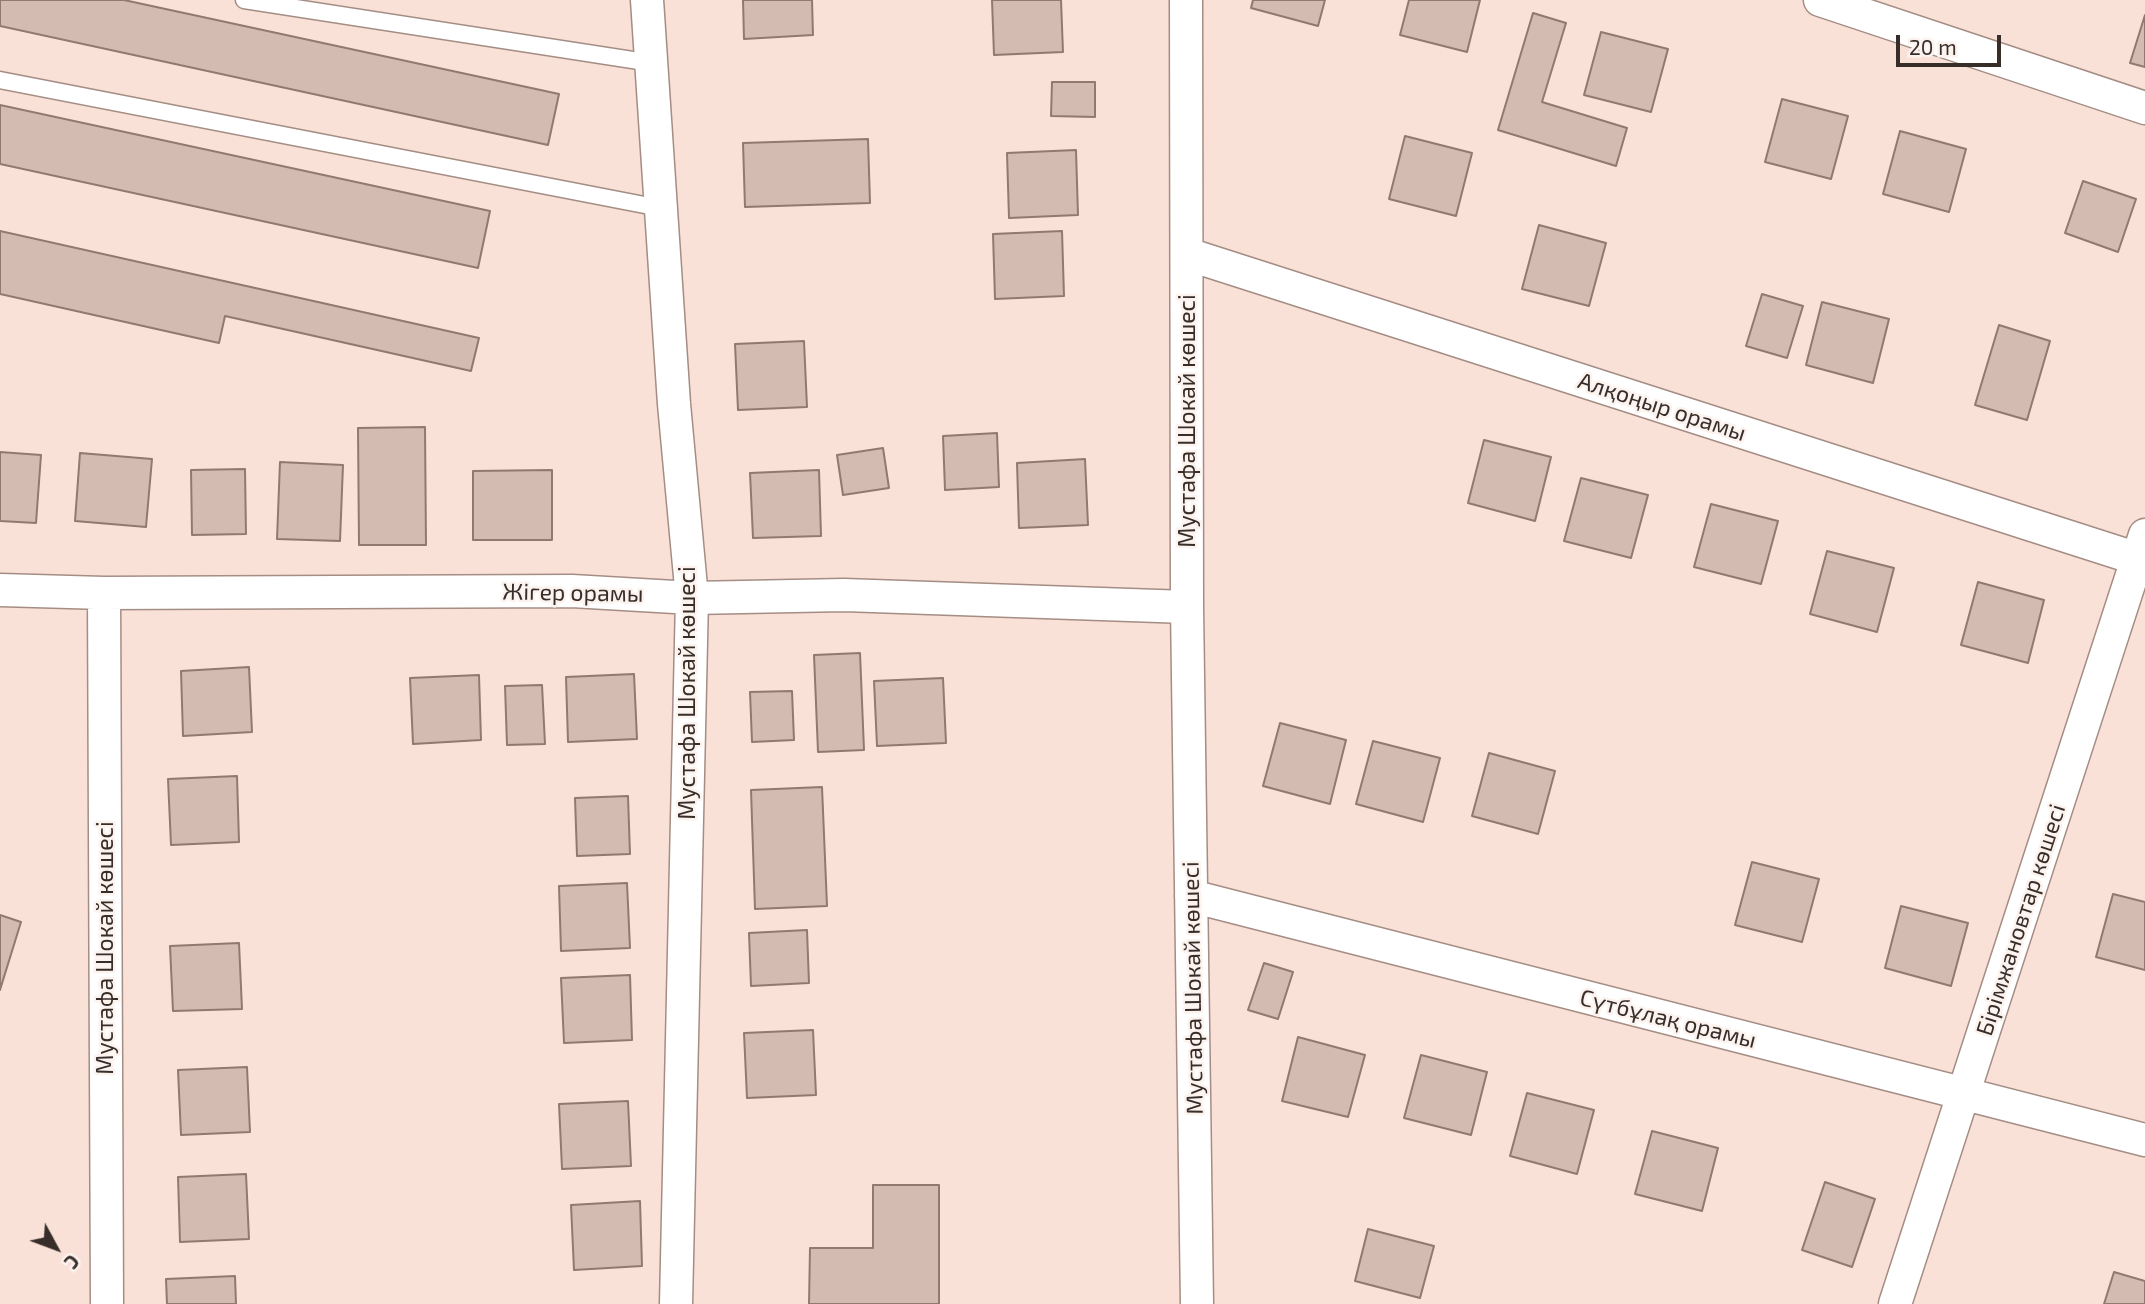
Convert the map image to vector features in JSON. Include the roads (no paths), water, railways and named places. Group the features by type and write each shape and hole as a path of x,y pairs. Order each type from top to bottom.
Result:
{"street":[{"name":"Мустафа Шокай көшесі","path":"647,0 674,404 692,597 676,1304"},
{"name":"Мустафа Шокай көшесі","path":"1186,0 1187,607 1197,1304"},
{"path":"1820,0 2145,108"},
{"name":"Алқоңыр орамы","path":"1187,254 2141,547"},
{"name":"Бірімжановтар көшесі","path":"1895,1304 2141,547"},
{"name":"Жігер орамы","path":"0,590 104,593 572,591 692,597 844,595 1187,607"},
{"name":"Мустафа Шокай көшесі","path":"104,593 107,1304"},
{"name":"Cүтбұлақ орамы","path":"1191,896 2145,1140"}],"lane":[{"path":"244,0 652,63"},
{"path":"0,80 660,208"}]}
